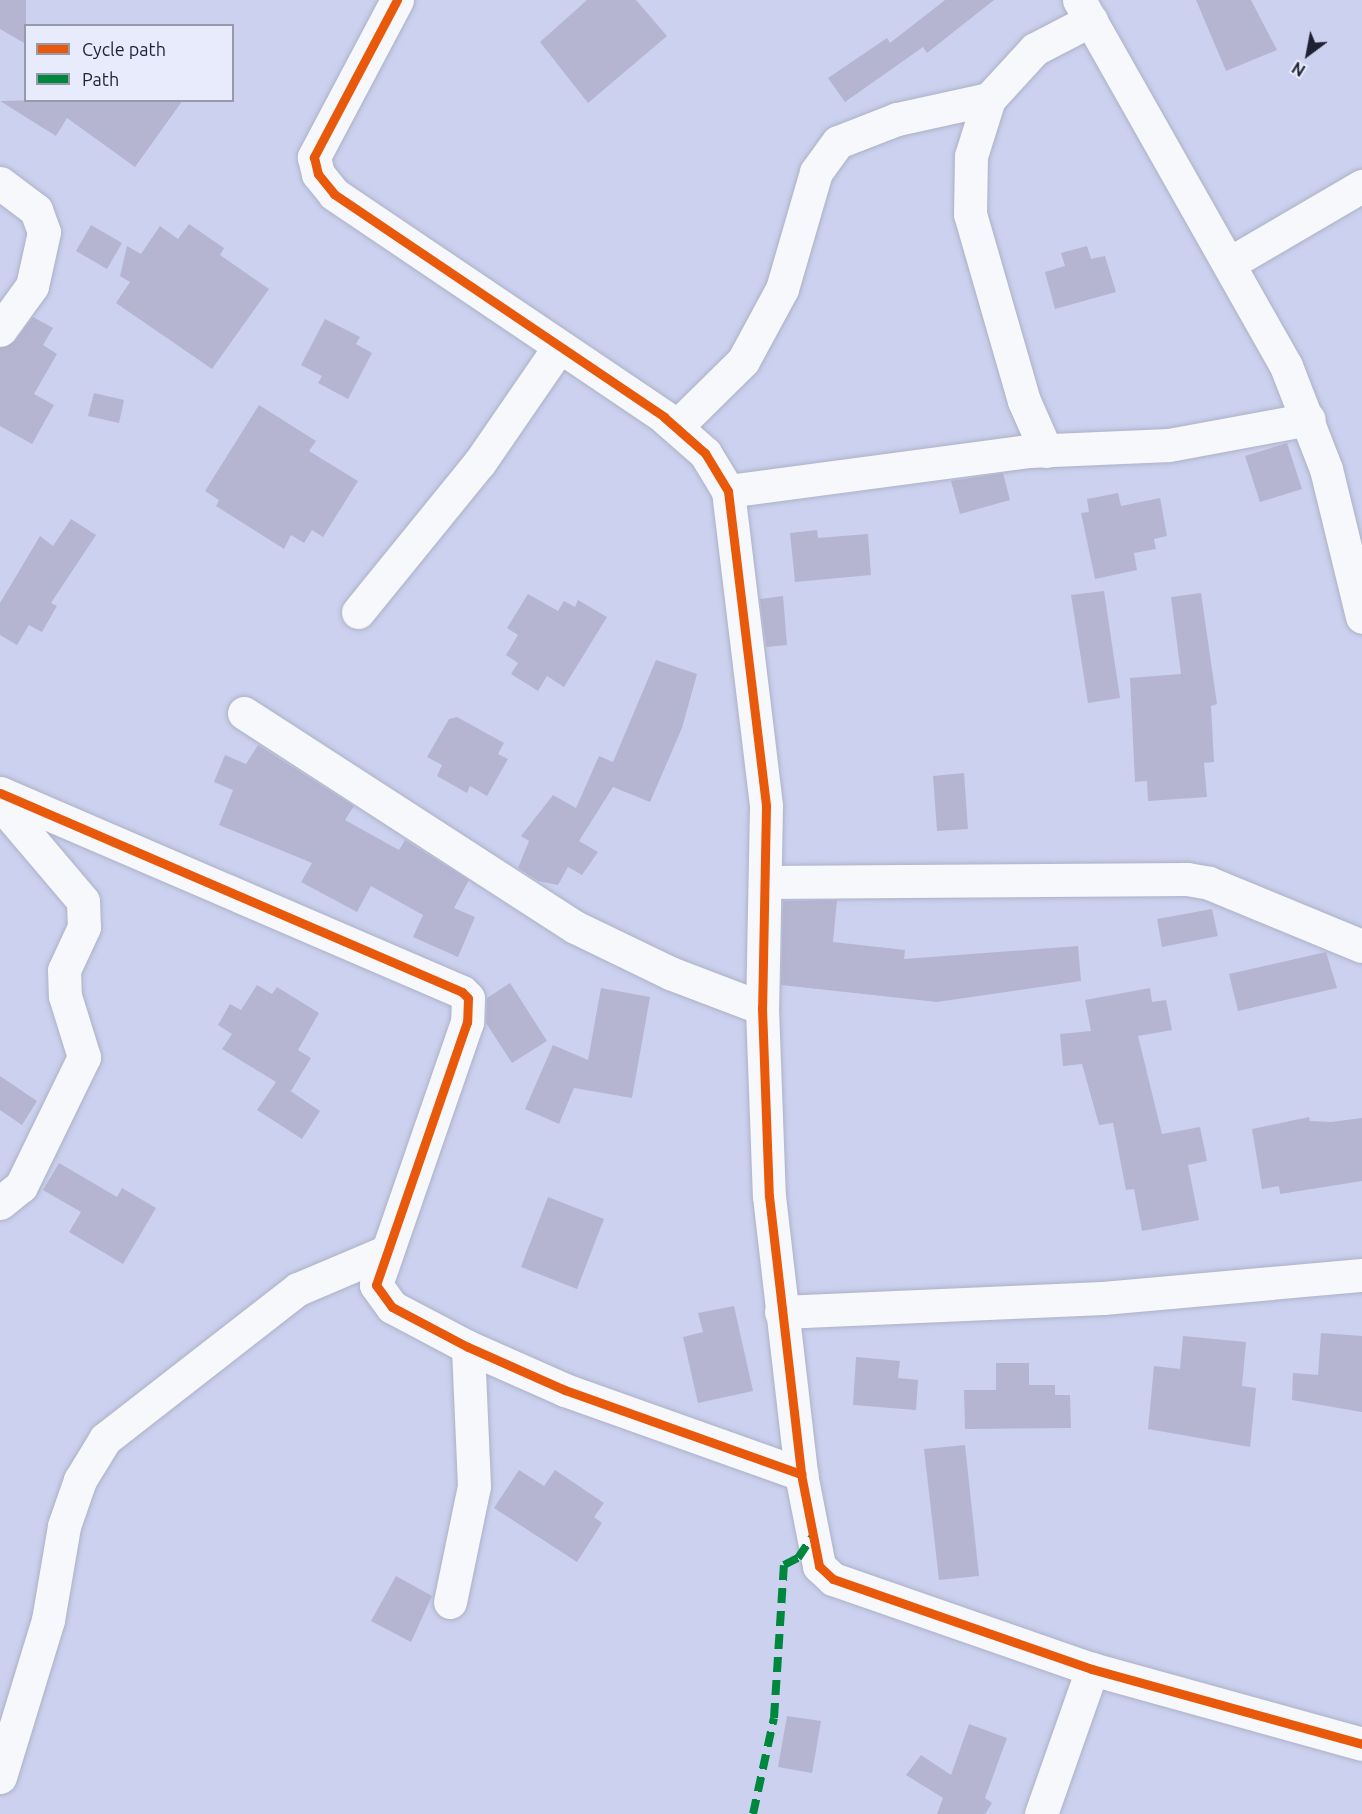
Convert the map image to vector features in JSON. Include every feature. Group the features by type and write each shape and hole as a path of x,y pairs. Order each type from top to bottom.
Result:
{"street":[{"path":"396,0 314,157 318,174 334,194 676,427 705,453 728,491 765,806 762,1008 770,1196 781,1312 801,1474 819,1566 833,1579 1092,1669 1362,1744"},
{"path":"1046,451 1024,401 970,214 971,156 989,99 1035,49 1085,10 1230,263 1309,419 1362,617"},
{"path":"676,427 743,361 782,289 816,172 838,142 897,119 989,99"},
{"path":"0,183 36,210 44,232 32,286 0,330"},
{"path":"1230,263 1362,186"},
{"path":"358,612 480,462 559,347"},
{"path":"728,491 1046,451 1169,446 1309,419"},
{"path":"244,713 575,927 670,974 762,1008"},
{"path":"0,793 407,967 468,998 467,1022 440,1110 383,1253 376,1285 392,1306 468,1347 566,1390 801,1474"},
{"path":"0,803 83,901 84,927 64,979 84,1058 21,1186 0,1203"},
{"path":"765,882 1187,879 1362,946"},
{"path":"0,1777 48,1620 64,1526 80,1480 105,1439 298,1289 383,1253"},
{"path":"781,1312 1103,1298 1362,1275"},
{"path":"450,1602 474,1486 468,1347"},
{"path":"1041,1814 1092,1669"}],"building":[{"path":"0,0 26,0 24,43 0,29"},
{"path":"587,0 636,0 667,36 588,103 540,42"},
{"path":"945,0 994,0 927,53 923,47 845,102 828,78 887,38 890,43"},
{"path":"1196,0 1251,0 1277,50 1226,71"},
{"path":"0,101 182,102 135,167 67,118 56,136"},
{"path":"189,224 224,248 220,255 269,289 212,369 116,303 130,282 120,276 127,246 141,254 160,226 178,239"},
{"path":"91,225 122,243 107,269 76,251"},
{"path":"1087,246 1091,259 1105,256 1116,292 1055,309 1045,272 1065,266 1061,253"},
{"path":"33,317 53,328 43,345 57,354 34,394 54,405 32,444 0,426 0,348 15,341"},
{"path":"325,319 360,337 356,344 372,353 348,399 318,383 322,376 301,365"},
{"path":"94,393 124,400 119,423 88,416"},
{"path":"259,405 316,441 309,451 358,481 323,537 312,530 304,543 291,535 284,549 216,506 219,500 205,491"},
{"path":"1287,443 1302,489 1260,502 1245,456"},
{"path":"1003,473 1010,500 960,514 951,481"},
{"path":"1118,493 1121,506 1160,498 1167,536 1154,539 1156,549 1134,553 1137,570 1095,579 1081,513 1089,512 1087,499"},
{"path":"71,519 96,535 51,603 57,606 42,632 29,625 17,645 0,635 0,603 40,536 53,546"},
{"path":"817,530 818,538 868,534 871,575 795,582 790,533"},
{"path":"1104,591 1120,698 1088,703 1071,595"},
{"path":"1201,593 1217,704 1211,706 1214,762 1204,763 1207,797 1148,801 1147,781 1135,782 1130,678 1181,674 1171,597"},
{"path":"528,594 558,611 564,601 575,607 578,600 607,617 564,687 547,676 538,691 511,674 518,663 506,655 518,635 507,628"},
{"path":"783,596 787,645 766,647 760,599"},
{"path":"656,660 697,674 682,728 650,802 613,787 579,841 598,852 582,875 568,867 558,885 538,881 518,868 529,841 521,836 553,795 576,808 599,756 613,762"},
{"path":"457,717 504,743 498,754 508,759 487,796 470,786 467,793 437,776 442,765 427,757 449,719"},
{"path":"258,745 354,806 345,820 399,850 405,840 469,880 454,908 475,917 458,957 413,937 423,915 371,886 357,912 301,882 312,863 219,825 233,790 214,782 225,755 246,764"},
{"path":"964,773 968,829 937,831 933,776"},
{"path":"837,900 833,942 905,950 904,959 1078,946 1081,981 937,1002 781,985 783,901"},
{"path":"1212,909 1218,936 1162,947 1157,919"},
{"path":"1326,952 1337,988 1238,1011 1229,974"},
{"path":"510,983 547,1041 512,1063 486,1023 487,998"},
{"path":"257,985 272,994 277,987 319,1013 298,1050 311,1058 291,1091 286,1088 320,1111 302,1139 257,1110 276,1082 222,1049 232,1034 218,1025 230,1004 241,1010"},
{"path":"601,988 650,997 632,1098 574,1088 559,1124 525,1109 553,1045 588,1060"},
{"path":"1150,988 1152,1002 1166,1000 1172,1030 1138,1036 1162,1134 1200,1127 1207,1161 1188,1165 1199,1220 1142,1231 1134,1189 1126,1190 1113,1123 1099,1125 1082,1064 1063,1066 1060,1034 1091,1031 1085,1000"},
{"path":"0,1076 37,1101 22,1125 0,1110"},
{"path":"1309,1117 1310,1121 1331,1122 1362,1118 1362,1181 1280,1194 1279,1186 1262,1189 1252,1129"},
{"path":"59,1163 117,1197 122,1188 156,1208 123,1264 69,1232 81,1212 43,1190"},
{"path":"548,1197 604,1219 577,1289 521,1267"},
{"path":"734,1306 753,1391 698,1403 683,1337 703,1332 698,1313"},
{"path":"1321,1333 1362,1336 1362,1412 1292,1400 1293,1373 1318,1375"},
{"path":"1183,1336 1246,1342 1242,1386 1256,1388 1250,1447 1148,1429 1154,1366 1180,1369"},
{"path":"856,1357 900,1361 898,1378 918,1380 916,1410 853,1405"},
{"path":"996,1363 1029,1363 1029,1385 1055,1385 1055,1395 1070,1395 1071,1428 965,1429 964,1390 996,1390"},
{"path":"965,1445 979,1576 939,1580 924,1449"},
{"path":"519,1470 544,1486 555,1470 604,1503 594,1517 602,1523 577,1562 494,1508"},
{"path":"396,1576 432,1596 411,1642 371,1621"},
{"path":"787,1716 821,1721 812,1773 778,1767"},
{"path":"969,1724 1007,1738 985,1798 992,1803 985,1814 937,1814 943,1798 906,1775 921,1755 951,1775"}],"marked path":[{"path":"753,1814 774,1718 784,1565 798,1558 813,1536"}],"cycle path":[{"path":"397,0 314,157 318,174 334,194 664,417 705,453 728,491 766,806 762,1008 769,1196 801,1474 819,1566 833,1579 1092,1669 1362,1744"},
{"path":"0,793 462,992 468,998 467,1022 376,1285 392,1307 468,1347 565,1390 801,1474"}]}
